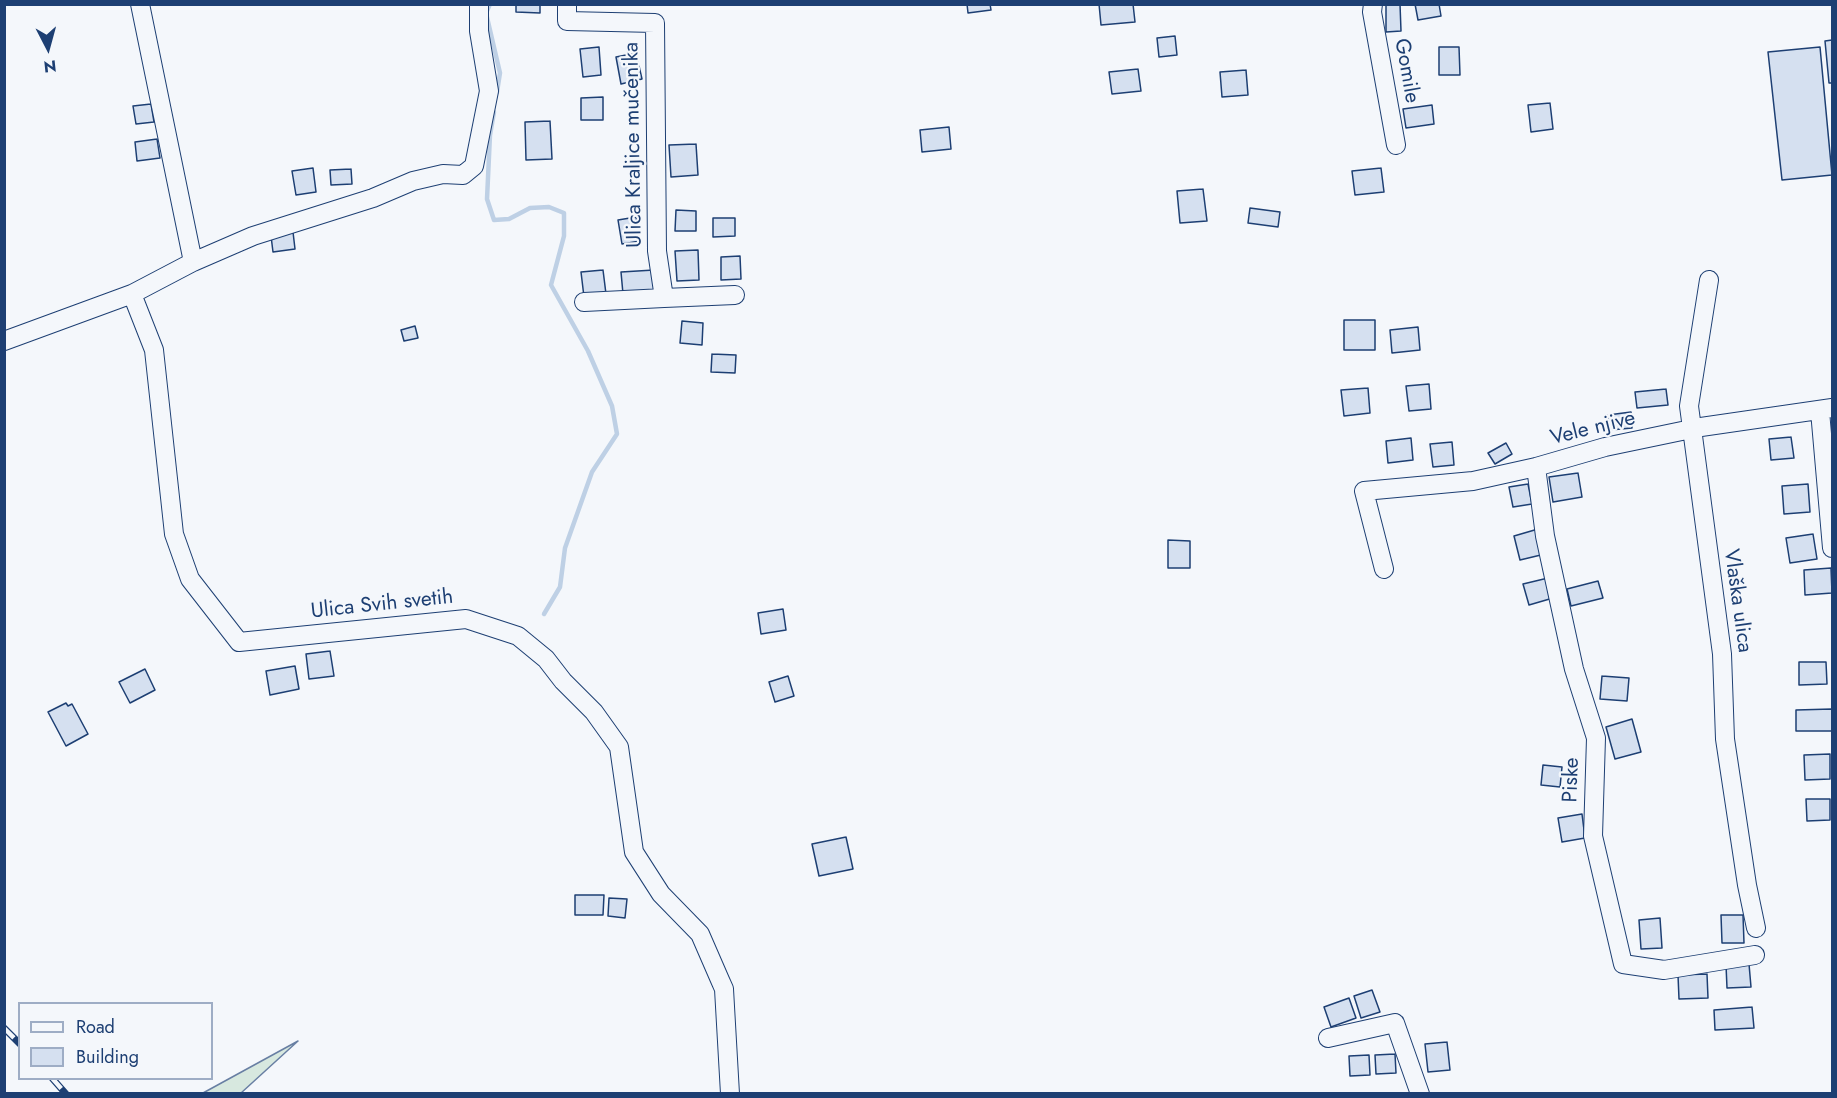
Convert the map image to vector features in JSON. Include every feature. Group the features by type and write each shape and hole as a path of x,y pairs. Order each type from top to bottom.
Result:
{"street":[{"path":"140,4 193,262"},
{"path":"4,341 132,294 193,262 253,236 373,198 412,181 443,174 463,175 474,166 489,91 479,31 479,4"},
{"name":"Ulica Kraljice mučenika","path":"567,4 567,21 655,23 657,251 664,298"},
{"name":"Gomile","path":"1373,4 1372,12 1396,145"},
{"name":"Vlaška ulica","path":"1709,280 1689,406 1722,654 1725,739 1747,885 1756,928"},
{"name":"Ulica Svih svetih","path":"132,294 154,350 174,534 190,579 239,642 466,619 518,636 546,659 563,681 594,712 619,747 634,852 661,894 700,934 724,989 729,1094"},
{"path":"585,302 735,295"},
{"path":"1826,409 1833,548"},
{"name":"Vele njive","path":"1384,569 1364,491 1473,481 1605,447 1693,429 1826,409"},
{"name":"Piske","path":"1536,466 1547,547 1574,669 1596,738 1593,836 1623,964 1664,970 1755,955"},
{"path":"1328,1038 1395,1023 1420,1094"}],"shaded area":[{"path":"298,1041 241,1093 203,1093"}],"building":[{"path":"516,4 540,4 540,13 516,12"},
{"path":"967,4 990,4 991,10 968,13"},
{"path":"1099,4 1133,4 1135,22 1101,25"},
{"path":"1386,4 1400,4 1401,31 1386,32"},
{"path":"1415,4 1439,4 1441,16 1418,20"},
{"path":"1175,36 1177,55 1159,57 1157,38"},
{"path":"1832,40 1832,83 1829,83 1825,41"},
{"path":"599,47 601,75 583,77 580,49"},
{"path":"1439,47 1459,47 1460,75 1439,75"},
{"path":"1820,47 1832,175 1782,180 1768,52"},
{"path":"636,53 642,79 621,84 616,57"},
{"path":"1138,69 1141,91 1112,94 1109,72"},
{"path":"1246,70 1248,95 1222,97 1220,72"},
{"path":"603,97 603,120 581,120 581,98"},
{"path":"1550,103 1553,129 1531,132 1528,105"},
{"path":"151,104 154,122 136,124 133,106"},
{"path":"1432,105 1434,124 1406,128 1403,109"},
{"path":"550,121 552,159 526,160 525,122"},
{"path":"949,127 951,149 922,152 920,130"},
{"path":"157,139 160,158 137,161 135,142"},
{"path":"696,144 698,175 671,177 669,145"},
{"path":"313,168 316,192 296,195 292,171"},
{"path":"1381,168 1384,192 1355,195 1352,171"},
{"path":"351,169 352,184 331,185 330,170"},
{"path":"1203,189 1207,221 1180,223 1177,191"},
{"path":"1250,208 1280,212 1278,227 1248,223"},
{"path":"676,210 696,211 696,231 675,231"},
{"path":"636,217 640,241 622,244 618,220"},
{"path":"713,218 735,218 735,236 713,237"},
{"path":"293,232 295,249 273,252 271,236"},
{"path":"698,250 699,280 677,281 675,251"},
{"path":"740,256 741,279 721,280 721,257"},
{"path":"603,270 606,294 584,297 581,272"},
{"path":"654,270 656,292 623,294 621,272"},
{"path":"1344,320 1375,320 1375,350 1344,350"},
{"path":"682,321 703,323 702,345 680,343"},
{"path":"415,326 418,338 404,341 401,330"},
{"path":"1418,327 1420,350 1392,353 1390,330"},
{"path":"712,354 736,355 735,373 711,372"},
{"path":"1429,384 1431,409 1409,411 1406,386"},
{"path":"1368,388 1370,413 1344,416 1341,390"},
{"path":"1666,389 1668,405 1637,408 1635,392"},
{"path":"1631,412 1632,428 1610,430 1608,415"},
{"path":"1791,437 1794,458 1771,460 1769,439"},
{"path":"1411,438 1413,460 1388,463 1386,441"},
{"path":"1452,442 1454,465 1433,467 1430,444"},
{"path":"1506,443 1512,454 1495,464 1488,453"},
{"path":"1578,473 1582,497 1553,502 1549,477"},
{"path":"1528,484 1532,504 1513,507 1509,487"},
{"path":"1808,484 1810,512 1784,514 1782,486"},
{"path":"1538,529 1545,554 1520,560 1514,536"},
{"path":"1813,534 1817,559 1790,563 1786,538"},
{"path":"1168,540 1190,541 1190,568 1168,568"},
{"path":"1831,568 1832,593 1805,595 1804,570"},
{"path":"1548,578 1553,598 1529,605 1523,584"},
{"path":"1598,581 1603,598 1571,606 1567,589"},
{"path":"783,609 786,630 761,634 758,613"},
{"path":"330,651 334,676 309,679 306,654"},
{"path":"1799,662 1826,662 1827,684 1799,685"},
{"path":"295,666 299,689 270,695 266,671"},
{"path":"145,669 155,690 130,703 119,682"},
{"path":"788,676 794,696 775,702 769,682"},
{"path":"1602,676 1629,678 1627,701 1600,699"},
{"path":"66,703 68,706 72,704 88,734 66,746 48,712"},
{"path":"1832,709 1832,731 1796,731 1796,710"},
{"path":"1632,719 1641,752 1615,759 1606,727"},
{"path":"1830,754 1830,779 1805,780 1804,755"},
{"path":"1543,765 1562,767 1560,787 1541,785"},
{"path":"1806,799 1830,799 1830,820 1807,821"},
{"path":"1582,814 1585,838 1562,842 1558,818"},
{"path":"846,837 853,869 819,876 812,844"},
{"path":"575,895 604,895 603,915 575,915"},
{"path":"609,898 627,899 625,918 608,916"},
{"path":"1721,915 1743,915 1744,943 1722,943"},
{"path":"1660,918 1662,948 1641,949 1639,920"},
{"path":"1749,964 1751,987 1727,988 1726,965"},
{"path":"1707,974 1708,998 1679,999 1678,975"},
{"path":"1372,990 1380,1012 1361,1018 1354,996"},
{"path":"1349,998 1356,1018 1331,1027 1324,1007"},
{"path":"1752,1007 1754,1028 1715,1030 1714,1010"},
{"path":"1447,1042 1450,1070 1428,1072 1425,1044"},
{"path":"1395,1054 1396,1073 1376,1074 1375,1055"},
{"path":"1369,1055 1370,1075 1350,1076 1349,1056"}],"waterway":[{"path":"490,4 486,13 500,73 497,92"},
{"path":"494,112 490,135 487,199 494,220 509,219 530,208 549,207 564,213 564,236 551,285 588,351 612,406 617,434 592,472 565,548 560,587 544,614"}],"railway":[{"path":"4,1028 18,1042"},
{"path":"54,1080 66,1094"}]}
